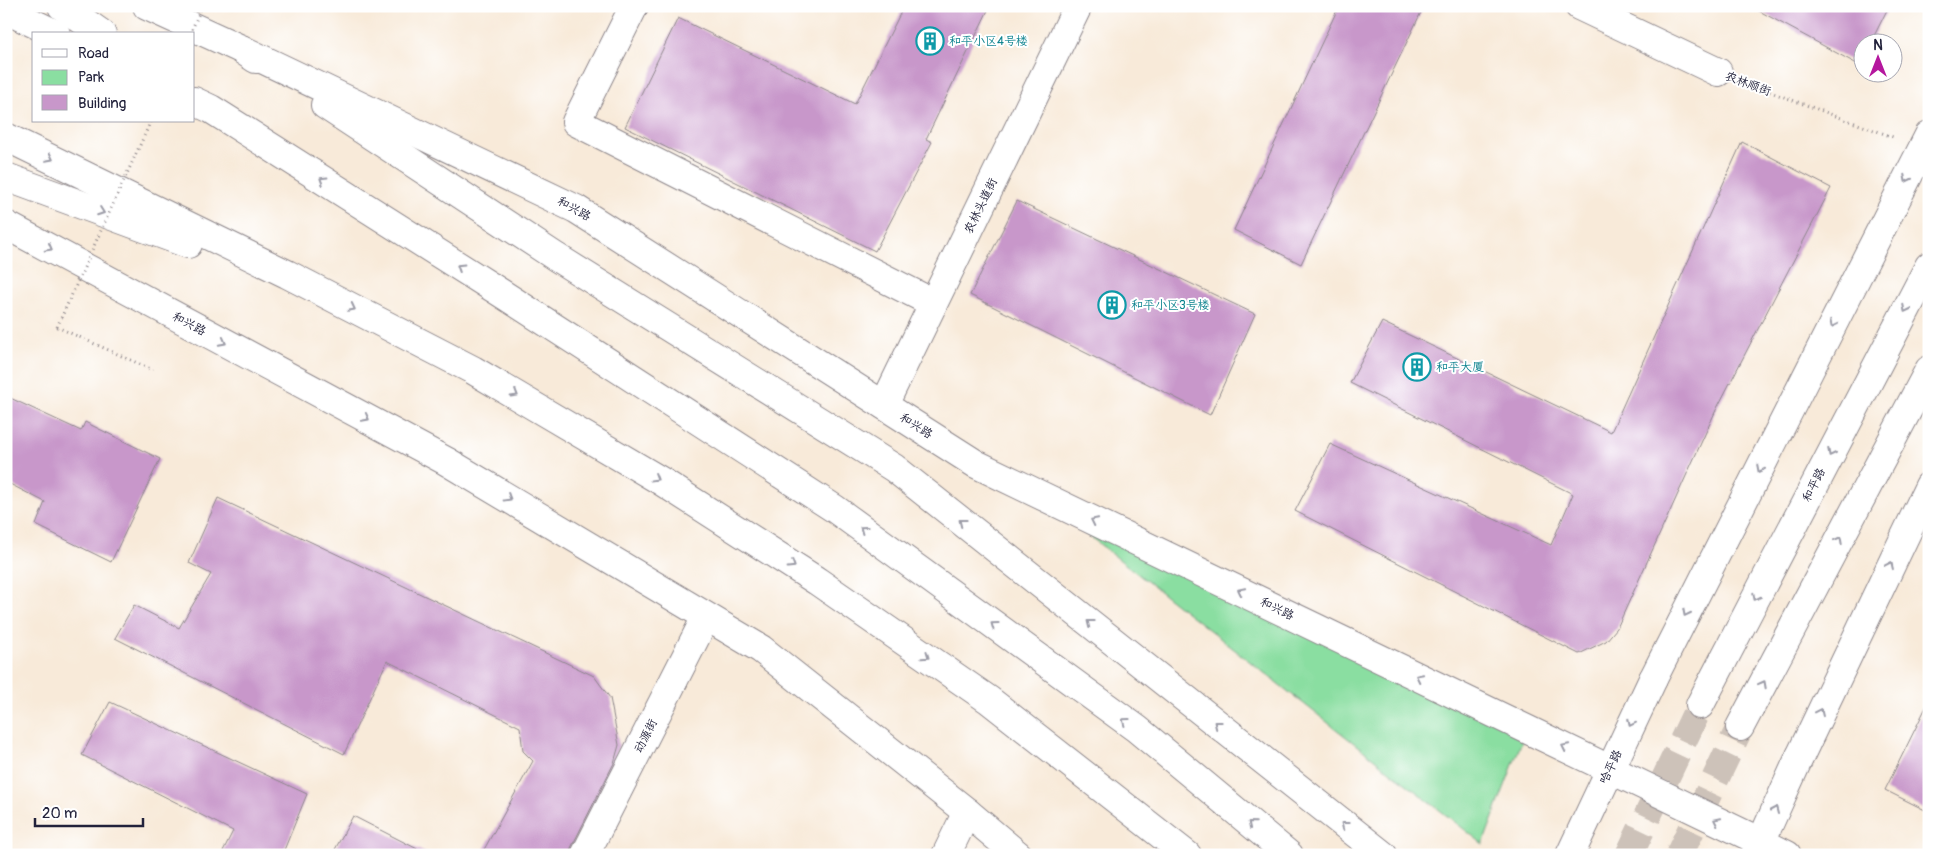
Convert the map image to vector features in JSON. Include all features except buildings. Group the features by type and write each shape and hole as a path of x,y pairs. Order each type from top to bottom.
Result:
{"main road":[{"path":"62,6 99,32"},
{"name":"和兴路","path":"147,6 576,209 976,464 1609,768 1758,848 1787,855"},
{"path":"634,6 576,122 933,303"},
{"name":"农林头道街","path":"884,405 1078,6"},
{"name":"农林顺街","path":"1579,6 1718,72"},
{"path":"6,10 52,32"},
{"name":"和兴路","path":"241,49 556,257 894,468 1383,855"},
{"path":"200,103 501,293 836,509 1137,729 1289,855"},
{"path":"6,136 326,294 473,370 661,481 817,580 990,700 1187,855"},
{"name":"哈平路","path":"1570,855 1609,768 1653,679 1926,142"},
{"path":"6,177 326,294"},
{"name":"和兴路","path":"6,225 446,461 761,650 967,812 1018,855"},
{"name":"和平路","path":"1700,705 1929,266"},
{"path":"1740,727 1929,370"},
{"path":"1758,848 1800,756 1921,518 1929,486"},
{"name":"动源街","path":"585,855 706,617"},
{"path":"946,855 967,812"}],"path":[{"path":"191,32 202,6"},
{"name":"农林顺街","path":"1718,72 1926,142"},
{"path":"150,122 57,327 153,370"}],"green space":[{"path":"1042,499 1526,730 1483,844"}],"tunnel":[{"path":"1629,855 1700,705"},
{"path":"1679,855 1740,727"}],"place":[{"name":"和平小区4号楼","path":"930,41"},
{"name":"和平小区3号楼","path":"1112,305"},
{"name":"和平大厦","path":"1417,367"}]}
